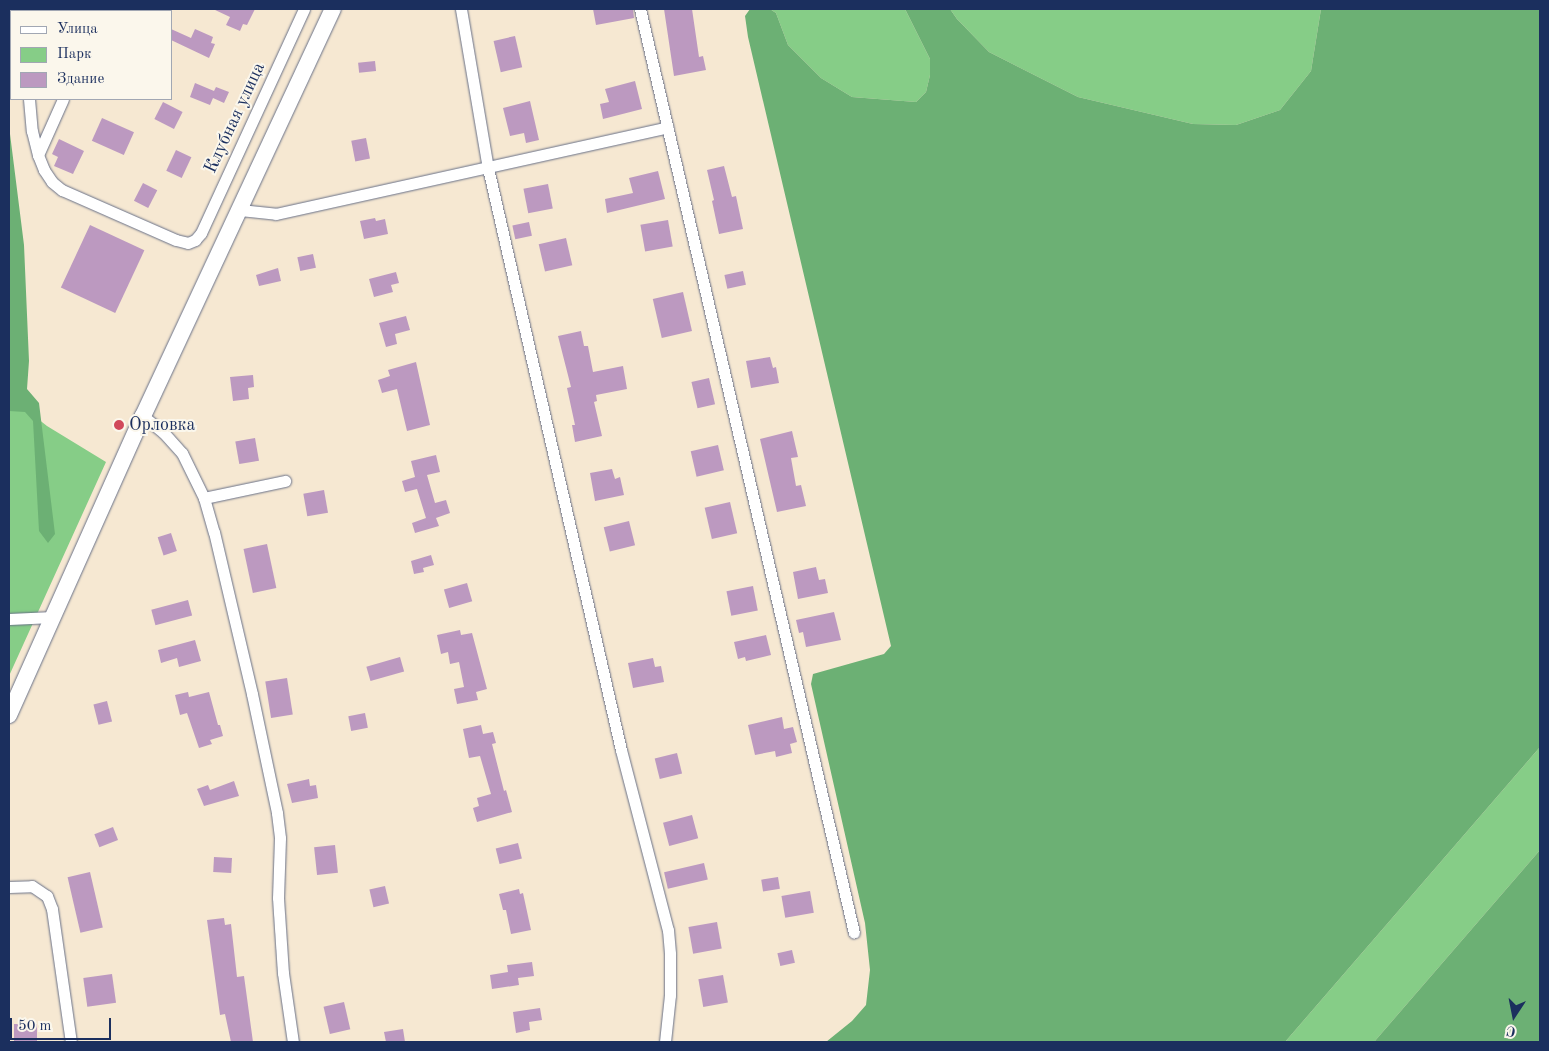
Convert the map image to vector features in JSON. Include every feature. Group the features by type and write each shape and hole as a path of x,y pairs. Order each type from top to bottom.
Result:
{"main road":[{"path":"9,715 143,416 333,9"}],"street":[{"name":"Клубная улица","path":"38,155 44,170 52,182 62,190 176,240 188,243 195,240 201,233 304,9"},
{"path":"461,9 488,168 620,750 668,930 670,995 665,1042"},
{"path":"640,9 854,933"},
{"path":"28,100 38,155"},
{"path":"38,155 63,100"},
{"path":"240,210 276,214 667,127"},
{"path":"143,416 163,432 182,453 204,498 252,694 277,814 280,838 278,898 283,973 293,1042"},
{"path":"204,498 285,481"},
{"path":"9,619 53,617"},
{"path":"9,887 32,886 47,896 52,909 71,1042"}],"green space":[{"path":"750,9 770,9 776,13 788,45 821,78 852,97 916,102 926,92 930,75 930,59 905,9 950,9 957,19 989,52 1078,97 1193,124 1236,125 1280,110 1311,71 1321,9 1540,9 1540,747 1285,1042 826,1042 852,1021 866,1005 870,970 865,923 811,684 813,674 884,654 891,646 748,37 745,16"},
{"path":"770,9 905,9 930,59 930,75 926,92 916,102 852,97 821,78 788,45 776,13"},
{"path":"950,9 1321,9 1311,71 1280,110 1236,125 1193,124 1078,97 989,52 957,19"},
{"path":"9,126 24,245 29,361 27,389 39,403 55,534 48,543 39,531 33,421 25,412 9,411"},
{"path":"9,396 47,426 106,462 9,676"},
{"path":"1540,747 1540,850 1374,1042 1285,1042"},
{"path":"1540,850 1540,1042 1374,1042"}],"building":[{"path":"213,9 255,9 247,25 243,24 240,31 226,25 230,17"},
{"path":"593,9 633,9 634,18 596,25"},
{"path":"664,9 692,9 699,57 703,56 706,70 674,76"},
{"path":"172,29 191,38 195,29 213,37 211,43 215,44 209,58 172,40"},
{"path":"515,36 522,67 501,72 494,41"},
{"path":"375,61 376,71 359,73 358,63"},
{"path":"635,81 642,109 603,119 600,104 609,102 605,89"},
{"path":"195,83 214,91 216,87 229,92 224,103 213,98 210,105 190,97"},
{"path":"530,101 539,140 526,143 524,133 510,136 503,108"},
{"path":"163,102 183,112 174,129 154,119"},
{"path":"102,118 134,132 124,155 92,141"},
{"path":"366,138 370,159 355,161 351,141"},
{"path":"59,139 84,151 73,174 54,166 58,157 52,154"},
{"path":"176,150 191,157 182,178 166,171"},
{"path":"724,166 732,197 736,196 743,229 719,234 707,170"},
{"path":"658,171 665,199 607,213 605,199 633,193 629,178"},
{"path":"143,183 157,190 148,208 134,201"},
{"path":"548,184 553,209 528,213 523,189"},
{"path":"375,218 376,221 385,219 388,234 364,239 360,221"},
{"path":"668,220 673,247 645,251 640,225"},
{"path":"529,222 532,236 515,239 512,226"},
{"path":"90,225 144,250 115,313 61,288"},
{"path":"566,238 572,265 545,272 539,244"},
{"path":"313,254 316,268 300,271 297,257"},
{"path":"278,268 281,281 259,286 256,275"},
{"path":"743,271 746,285 727,289 724,275"},
{"path":"396,272 399,283 391,285 393,292 374,297 369,279"},
{"path":"683,292 692,331 662,338 653,299"},
{"path":"406,316 410,330 395,334 397,344 386,347 379,323"},
{"path":"581,331 584,346 588,346 593,372 623,366 627,389 596,395 597,401 594,402 602,436 575,442 572,425 575,425 567,388 571,387 558,336"},
{"path":"770,357 773,368 776,367 779,383 751,388 746,361"},
{"path":"416,362 430,425 407,431 397,389 382,393 378,380 390,376 388,370"},
{"path":"253,375 254,387 248,388 249,399 233,401 230,377"},
{"path":"709,378 715,404 698,408 691,382"},
{"path":"792,431 798,457 791,458 796,486 801,485 806,506 777,512 760,439"},
{"path":"255,438 259,461 239,464 235,441"},
{"path":"718,445 724,470 697,477 691,451"},
{"path":"436,455 440,472 427,475 435,503 446,500 450,513 436,518 439,526 415,533 412,523 426,518 417,489 405,492 402,481 415,477 411,461"},
{"path":"612,469 615,479 620,477 624,495 595,501 590,473"},
{"path":"324,490 328,513 307,516 303,494"},
{"path":"730,502 737,533 712,539 705,508"},
{"path":"629,521 635,545 610,552 604,527"},
{"path":"171,533 177,551 164,555 158,537"},
{"path":"267,544 276,588 253,593 244,549"},
{"path":"431,555 434,565 423,568 424,572 414,574 411,561"},
{"path":"816,567 819,580 825,579 828,593 798,599 793,572"},
{"path":"467,583 472,601 449,608 444,590"},
{"path":"753,586 758,611 731,616 726,591"},
{"path":"188,600 192,615 155,625 151,610"},
{"path":"834,612 841,640 806,647 803,632 799,633 796,620"},
{"path":"460,630 461,635 472,633 487,689 476,692 478,700 457,704 454,689 464,687 459,662 450,664 448,652 441,654 437,635"},
{"path":"766,635 771,655 746,661 745,657 738,659 734,642"},
{"path":"195,640 201,661 179,667 177,658 161,663 158,650"},
{"path":"400,657 404,671 370,681 366,667"},
{"path":"653,658 655,667 661,666 664,682 633,688 628,663"},
{"path":"287,678 293,715 271,718 265,681"},
{"path":"188,692 189,697 209,692 223,736 210,740 212,744 199,748 187,713 180,715 175,695"},
{"path":"107,701 112,721 98,725 93,704"},
{"path":"365,713 368,728 351,731 348,716"},
{"path":"782,717 784,729 793,727 797,742 790,744 792,753 776,757 775,751 755,755 748,725"},
{"path":"481,725 483,734 493,732 496,743 492,744 504,791 506,790 512,812 477,822 473,808 479,806 477,798 491,794 480,756 469,758 463,729"},
{"path":"677,753 682,773 660,779 655,759"},
{"path":"309,779 310,786 316,785 318,798 292,803 287,784"},
{"path":"234,781 239,796 204,806 197,789 208,785 210,790"},
{"path":"692,815 698,838 669,846 663,823"},
{"path":"113,827 118,840 99,847 94,834"},
{"path":"518,843 522,859 500,864 496,849"},
{"path":"335,845 338,873 317,875 314,847"},
{"path":"214,857 232,858 231,873 213,872"},
{"path":"704,863 708,880 668,889 664,872"},
{"path":"90,872 103,928 80,933 68,877"},
{"path":"778,877 780,889 763,892 761,880"},
{"path":"385,886 389,904 373,907 369,890"},
{"path":"519,889 520,894 523,893 531,930 511,934 506,910 503,910 499,894"},
{"path":"810,891 814,913 785,918 781,896"},
{"path":"224,918 225,925 231,924 237,977 244,976 253,1042 231,1042 225,1014 220,1015 207,920"},
{"path":"717,922 722,949 693,954 688,927"},
{"path":"792,950 795,963 780,966 777,953"},
{"path":"532,962 534,976 518,978 519,985 492,989 490,975 508,972 507,965"},
{"path":"112,974 116,1003 87,1007 83,978"},
{"path":"723,975 728,1003 703,1007 698,979"},
{"path":"344,1002 350,1029 330,1034 324,1007"},
{"path":"540,1008 542,1020 529,1022 530,1030 516,1033 513,1012"},
{"path":"14,1024 37,1024 37,1042 14,1042"},
{"path":"403,1029 405,1042 386,1042 384,1032"}],"place":[{"name":"Орловка","path":"119,425"}]}
